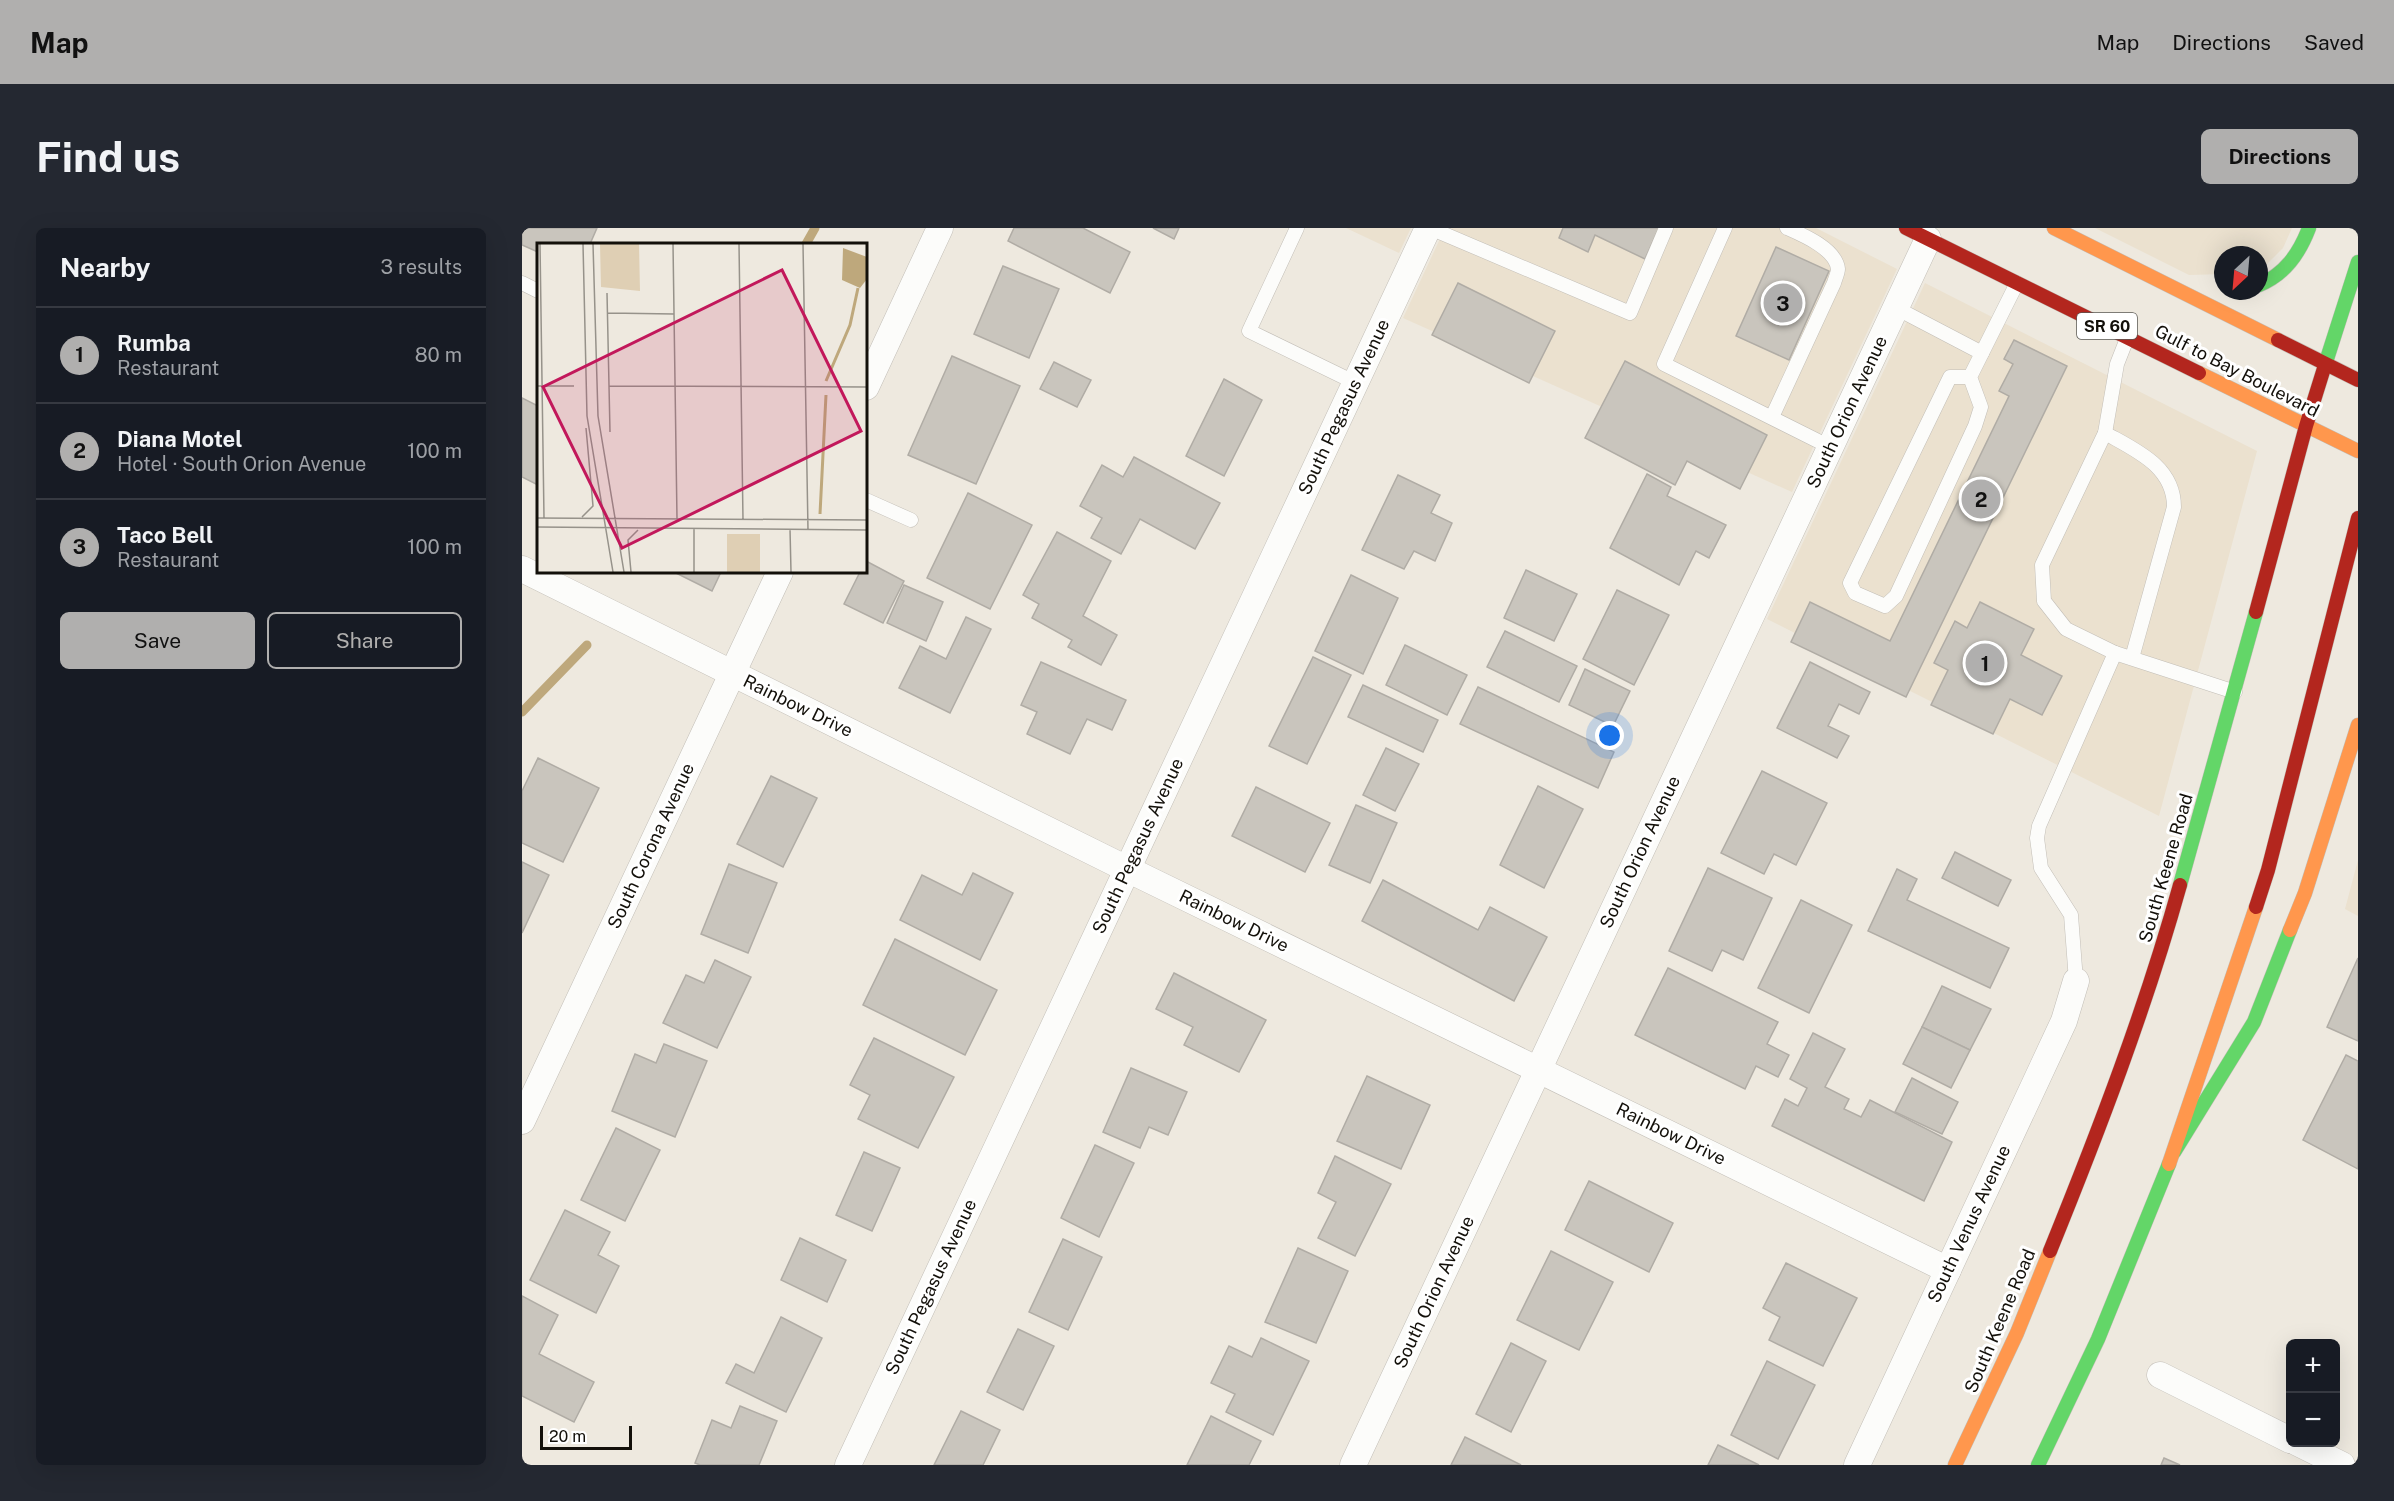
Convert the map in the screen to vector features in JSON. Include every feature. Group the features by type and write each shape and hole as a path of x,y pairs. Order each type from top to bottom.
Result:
{"main road":[{"path":"2054,228 2358,380"},
{"path":"2268,282 2296,258 2309,228"},
{"name":"Gulf to Bay Boulevard","path":"1917,233 2358,451"},
{"name":"South Keene Road","path":"1955,1465 2017,1333 2105,1115 2160,957 2235,692 2306,426 2358,262"},
{"path":"2184,293 2214,292"},
{"path":"2038,1465 2098,1339 2174,1152 2268,870 2358,518"},
{"path":"2174,1152 2254,1022 2305,893 2358,725"}],"street":[{"path":"867,385 940,228"},
{"name":"South Pegasus Avenue","path":"848,1465 1429,228"},
{"name":"South Orion Avenue","path":"1353,1465 1896,308 1917,233"},
{"name":"Rainbow Drive","path":"522,570 1127,869 1948,1270"},
{"name":"South Corona Avenue","path":"522,1121 780,573"},
{"name":"South Venus Avenue","path":"1857,1465 2064,1021 2076,981"},
{"path":"2160,1375 2286,1438"},
{"path":"2304,1447 2342,1465"}],"lane":[{"path":"1297,228 1249,331 1356,383"},
{"path":"1429,228 1630,313 1666,228"},
{"path":"1725,228 1664,364 1830,447"},
{"path":"1772,417 1834,283 1838,269 1833,258 1819,243 1787,228"},
{"path":"522,283 537,290"},
{"path":"1970,377 1950,377 1850,584 1855,593 1885,606 1896,596 1975,426 1981,407 1970,377 2017,283"},
{"path":"1896,308 1982,353"},
{"path":"2128,336 2116,364 2105,433 2042,565 2044,601 2066,629 2115,653 2235,692"},
{"path":"2105,433 2144,455 2162,471 2174,496 2174,507 2132,658"},
{"path":"867,500 911,520"},
{"path":"2076,981 2071,915 2041,868 2037,838 2039,826 2115,653"}],"shaded area":[{"path":"1346,228 1411,228 1399,253"},
{"path":"1445,228 1816,228 1897,269 1792,492 1403,318"},
{"path":"2095,228 2292,228 2283,248 2268,263 2268,246 2214,246 2214,274 2189,275"},
{"path":"1925,283 2257,451 2159,816 1767,619"},
{"path":"2358,860 2358,916 2345,909"}],"building":[{"path":"522,228 597,228 590,243 537,243 537,252 522,245"},
{"path":"1014,228 1083,228 1130,252 1110,293 1008,241"},
{"path":"1153,228 1179,228 1174,239"},
{"path":"1563,228 1659,228 1645,259 1595,235 1588,252 1559,238"},
{"path":"1776,247 1829,271 1789,360 1736,336"},
{"path":"1003,266 1059,289 1029,358 974,334"},
{"path":"1458,283 1555,331 1529,383 1432,335"},
{"path":"2014,340 2067,366 1906,697 1791,642 1810,602 1890,641 2009,396 1999,391 2013,364 2004,359"},
{"path":"952,356 1020,386 976,484 908,455"},
{"path":"1625,361 1767,435 1740,489 1687,461 1675,485 1585,438"},
{"path":"1054,362 1091,380 1077,407 1040,389"},
{"path":"1224,379 1262,400 1224,476 1186,456"},
{"path":"522,398 537,406 537,484 522,477"},
{"path":"1134,457 1220,503 1195,549 1140,519 1121,554 1091,538 1102,518 1080,506 1102,465 1123,477"},
{"path":"1647,474 1671,487 1667,496 1726,525 1709,558 1696,551 1679,585 1610,548"},
{"path":"1398,475 1440,495 1431,513 1452,523 1435,561 1414,551 1404,569 1362,550"},
{"path":"968,493 1032,525 990,609 927,578"},
{"path":"1057,532 1111,561 1083,616 1117,635 1101,665 1068,647 1072,640 1032,618 1039,604 1023,595"},
{"path":"867,562 904,581 883,623 844,604 860,573 867,573"},
{"path":"1526,570 1577,594 1554,641 1504,618"},
{"path":"676,573 721,573 712,591"},
{"path":"1351,575 1398,598 1363,674 1315,651"},
{"path":"904,585 943,602 926,641 887,623"},
{"path":"1617,590 1669,615 1634,685 1583,659"},
{"path":"1980,602 2034,629 2021,655 2062,676 2042,715 2010,699 1993,734 1931,705 1948,670 1934,663 1955,621 1967,628"},
{"path":"966,617 991,629 950,713 899,688 920,646 946,659"},
{"path":"1505,631 1577,666 1559,702 1487,667"},
{"path":"1405,645 1467,675 1447,715 1386,685"},
{"path":"1313,657 1351,675 1307,764 1269,746"},
{"path":"1041,662 1126,700 1112,730 1087,719 1070,754 1027,734 1037,712 1021,705"},
{"path":"1810,662 1870,692 1859,714 1839,704 1828,726 1849,736 1837,758 1777,728"},
{"path":"1585,669 1630,691 1613,726 1569,705"},
{"path":"1363,685 1438,720 1423,752 1348,717"},
{"path":"1478,687 1614,752 1598,788 1460,724"},
{"path":"1386,748 1419,764 1395,811 1363,795"},
{"path":"538,758 599,788 563,862 522,843 522,791"},
{"path":"1762,771 1827,803 1796,865 1774,854 1764,874 1721,853"},
{"path":"771,776 817,798 783,867 737,844"},
{"path":"1538,786 1583,809 1544,888 1500,865"},
{"path":"1256,787 1330,823 1305,872 1232,836"},
{"path":"1356,805 1397,823 1370,883 1329,865"},
{"path":"1955,852 2011,880 1998,906 1942,878"},
{"path":"522,862 549,875 522,933"},
{"path":"729,864 777,883 748,953 701,934"},
{"path":"1708,868 1772,898 1743,960 1722,950 1712,971 1669,951"},
{"path":"1897,869 1917,879 1907,900 2009,948 1990,988 1868,931"},
{"path":"973,873 1013,893 980,960 900,920 922,875 962,895"},
{"path":"1383,880 1478,930 1490,907 1547,937 1514,1001 1362,921"},
{"path":"1801,900 1852,925 1809,1013 1758,988"},
{"path":"895,939 997,990 965,1055 863,1005"},
{"path":"2358,958 2358,1041 2327,1027"},
{"path":"715,960 751,977 717,1048 663,1023 686,975 704,983"},
{"path":"1668,968 1778,1022 1767,1044 1789,1055 1778,1077 1756,1066 1745,1089 1635,1035"},
{"path":"1174,973 1266,1020 1239,1072 1184,1045 1193,1027 1156,1009"},
{"path":"1942,986 1991,1009 1970,1050 1922,1027"},
{"path":"1922,1027 1970,1050 1951,1088 1903,1064"},
{"path":"1813,1033 1845,1049 1825,1087 1849,1099 1844,1109 1861,1117 1870,1100 1952,1142 1924,1201 1772,1126 1785,1099 1798,1106 1807,1088 1790,1079"},
{"path":"874,1038 954,1077 918,1148 858,1119 870,1095 850,1085"},
{"path":"664,1044 707,1061 675,1137 612,1111 635,1054 656,1063"},
{"path":"2346,1055 2358,1061 2358,1169 2303,1140"},
{"path":"1131,1068 1187,1092 1168,1135 1149,1127 1140,1148 1103,1132"},
{"path":"1367,1076 1430,1105 1401,1169 1337,1141"},
{"path":"1912,1078 1958,1102 1942,1134 1895,1112"},
{"path":"616,1128 660,1150 625,1221 581,1200"},
{"path":"1095,1145 1134,1163 1099,1237 1061,1218"},
{"path":"864,1152 900,1168 872,1231 836,1215"},
{"path":"1335,1156 1391,1184 1355,1256 1318,1238 1336,1202 1318,1193"},
{"path":"1589,1181 1673,1223 1649,1272 1565,1230"},
{"path":"565,1210 610,1232 598,1255 619,1266 596,1313 530,1280"},
{"path":"800,1238 846,1260 827,1302 781,1280"},
{"path":"1063,1239 1102,1257 1068,1330 1029,1312"},
{"path":"1298,1248 1348,1271 1316,1343 1265,1322"},
{"path":"1551,1251 1613,1282 1579,1350 1517,1320"},
{"path":"1786,1263 1857,1298 1823,1366 1769,1340 1780,1317 1763,1308"},
{"path":"522,1296 558,1315 539,1354 594,1382 574,1422 522,1396"},
{"path":"781,1317 822,1338 786,1412 726,1383 736,1364 754,1373"},
{"path":"1018,1329 1054,1346 1023,1410 987,1392"},
{"path":"1261,1338 1309,1361 1273,1435 1226,1412 1235,1394 1211,1383 1229,1346 1252,1357"},
{"path":"1511,1343 1546,1361 1511,1432 1476,1414"},
{"path":"1767,1361 1815,1385 1778,1459 1731,1435"},
{"path":"740,1406 777,1421 759,1465 700,1465 695,1463 712,1420 731,1428"},
{"path":"961,1411 1000,1430 983,1465 934,1465"},
{"path":"1211,1416 1261,1441 1249,1465 1187,1465"},
{"path":"1465,1437 1521,1465 1451,1465"},
{"path":"1718,1445 1759,1465 1708,1465"},
{"path":"2164,1458 2180,1465 2161,1465"}],"waterway":[{"path":"807,243 815,228"},
{"path":"522,712 587,645"}],"traffic: fast":[{"path":"2268,280 2284,269 2296,255 2309,228"},
{"path":"2325,365 2358,262"},
{"path":"2180,885 2256,612"},
{"path":"2174,1152 2254,1022 2290,930"},
{"path":"2038,1465 2098,1339 2169,1164"}],"traffic: slow":[{"path":"2054,228 2278,340"},
{"path":"2199,373 2358,451"},
{"path":"2290,930 2305,893 2358,725"},
{"path":"2169,1164 2256,907"},
{"path":"1955,1465 2017,1333 2050,1251"}],"traffic: jam":[{"path":"1906,228 2199,373"},
{"path":"2278,340 2358,380"},
{"path":"2256,612 2306,426 2325,365"},
{"path":"2256,907 2268,870 2358,518"},
{"path":"2050,1251 2120,1070 2152,978 2180,885"}],"place":[{"name":"Taco Bell","path":"1783,303"},
{"name":"Diana Motel","path":"1981,499"},
{"name":"Rumba","path":"1985,663"}]}
